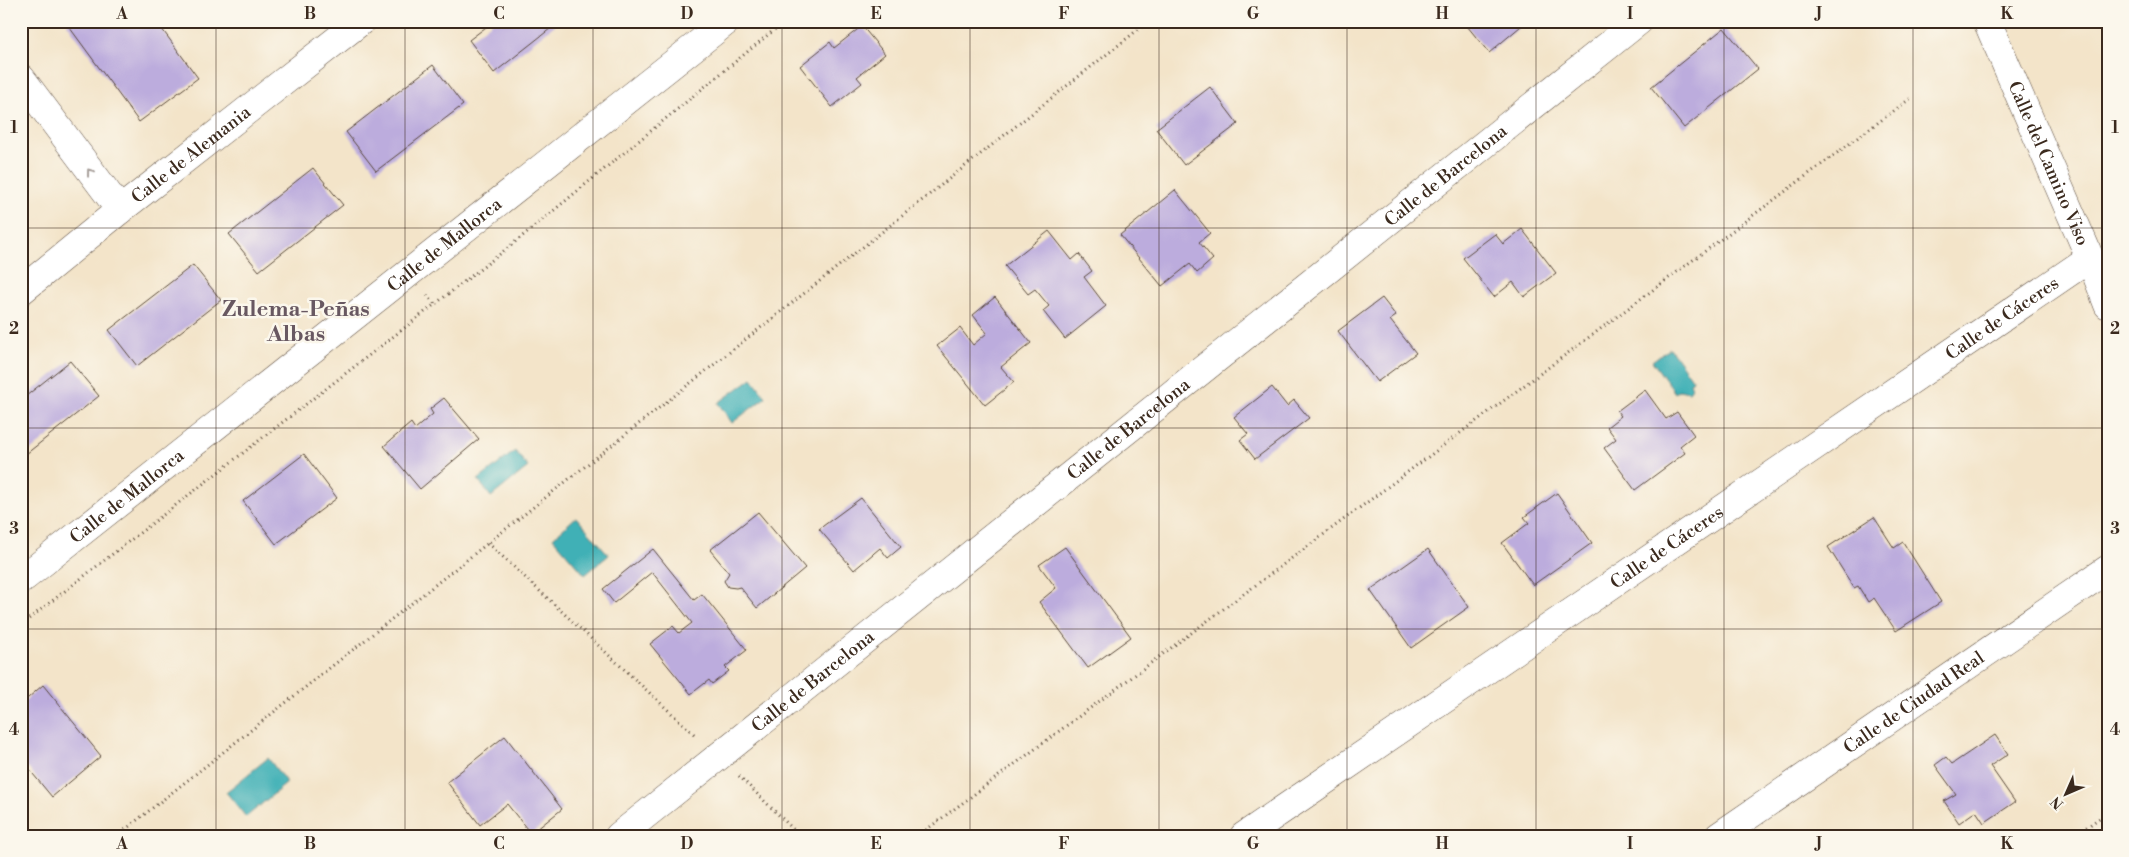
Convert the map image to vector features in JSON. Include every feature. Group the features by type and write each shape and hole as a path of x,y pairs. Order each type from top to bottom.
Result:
{"street":[{"name":"Calle de Alemania","path":"21,291 120,210 361,21"},
{"name":"Calle de Mallorca","path":"21,580 727,21"},
{"name":"Calle de Barcelona","path":"619,836 1639,21"},
{"name":"Calle del Camino Viso","path":"1987,21 2090,258 2108,305"},
{"path":"21,78 120,210"},
{"name":"Calle de Cáceres","path":"1244,836 2090,258"},
{"name":"Calle de Ciudad Real","path":"1719,836 2108,569"}],"path":[{"path":"21,625 514,243 785,21"},
{"path":"117,836 1149,21"},
{"path":"918,836 1911,98"},
{"path":"488,543 800,836"},
{"path":"2074,836 2108,812"}],"water":[{"path":"1670,348 1693,380 1690,383 1692,388 1689,392 1679,390 1675,393 1652,361"},
{"path":"752,378 766,397 732,423 718,403"},
{"path":"515,451 528,467 491,497 478,480"},
{"path":"576,517 609,555 585,575 553,538"},
{"path":"268,758 287,783 246,817 226,792"}],"building":[{"path":"70,21 156,21 198,78 139,122 67,24"},
{"path":"494,21 560,21 494,73 469,40"},
{"path":"1463,21 1527,21 1489,53"},
{"path":"862,26 885,54 857,77 862,83 832,107 800,66 830,42 834,48"},
{"path":"1724,28 1758,69 1684,128 1651,87"},
{"path":"433,65 463,105 376,171 346,132"},
{"path":"1210,87 1238,124 1184,165 1156,129"},
{"path":"313,168 343,205 259,271 229,234"},
{"path":"1175,190 1210,233 1199,242 1213,259 1197,273 1190,264 1162,286 1120,235"},
{"path":"1522,229 1556,273 1524,297 1513,282 1494,297 1463,258 1495,234 1503,244"},
{"path":"1049,231 1072,260 1079,254 1092,271 1084,277 1106,306 1065,339 1043,311 1049,306 1035,289 1028,294 1005,266"},
{"path":"193,265 221,300 137,366 109,330"},
{"path":"995,297 1031,343 1001,367 1014,382 985,405 937,346 960,328 973,345 987,333 973,315"},
{"path":"1382,298 1396,316 1390,320 1416,353 1377,382 1338,331"},
{"path":"70,361 99,396 21,458 21,400"},
{"path":"1272,387 1287,406 1294,400 1309,418 1255,459 1240,440 1248,434 1234,417"},
{"path":"1645,390 1666,419 1677,412 1694,435 1680,446 1685,453 1635,490 1604,448 1616,439 1607,427 1621,416 1617,411"},
{"path":"444,398 479,439 420,489 384,446 411,423 415,429 433,414 430,409"},
{"path":"304,454 337,498 276,544 243,501"},
{"path":"1557,493 1592,543 1533,585 1502,543 1529,523 1524,517"},
{"path":"861,498 901,547 888,558 880,548 854,570 819,529"},
{"path":"758,512 805,568 757,608 740,587 728,587 724,581 729,573 710,550"},
{"path":"1874,517 1894,548 1903,542 1941,602 1896,631 1874,598 1868,602 1858,586 1854,588 1828,547"},
{"path":"1065,547 1131,637 1088,668 1039,602 1056,588 1039,565"},
{"path":"653,549 694,600 702,594 747,650 725,667 729,671 712,684 709,680 691,694 650,644 673,626 679,633 692,623 652,572 614,603 603,589"},
{"path":"1428,549 1469,607 1411,648 1370,590"},
{"path":"43,685 101,756 52,797 28,768 21,773 21,704"},
{"path":"1995,735 2008,754 1990,766 2015,802 1984,823 1976,811 1959,823 1944,801 1956,794 1935,765 1946,757 1952,764"},
{"path":"505,736 562,809 531,834 507,804 480,825 447,782"}],"district":[{"name":"Zulema-Peñas Albas","path":"296,322"}]}
